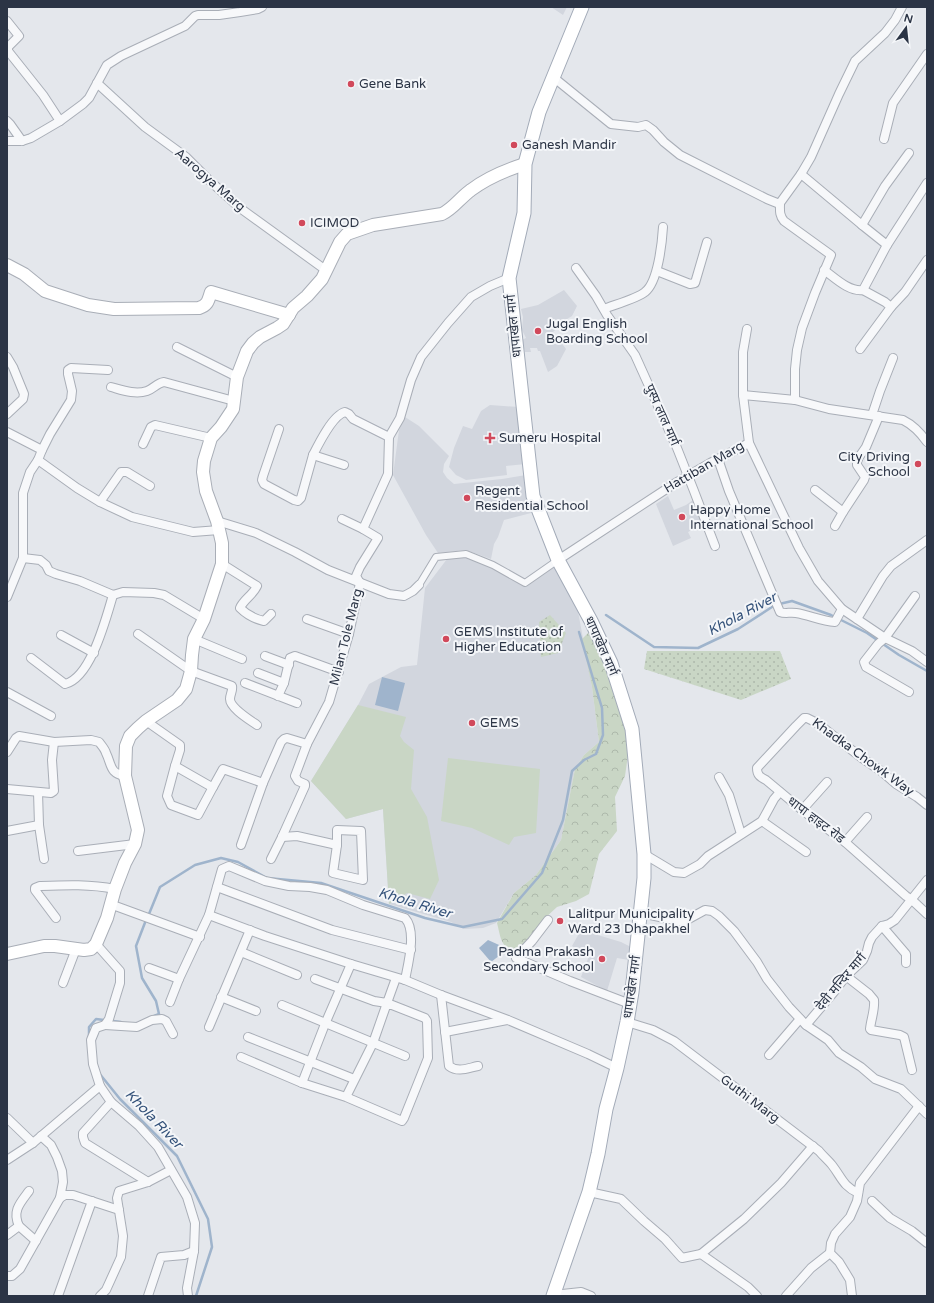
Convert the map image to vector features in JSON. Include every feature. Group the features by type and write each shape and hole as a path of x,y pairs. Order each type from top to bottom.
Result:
{"main road":[{"name":"धापाखेल मार्ग","path":"553,1296 589,1192 606,1109 617,1068 630,1004 644,878 644,854 632,729 611,663 591,621 558,560 533,496 509,278 524,213 525,164 539,112 582,7"},
{"path":"7,954 44,946 84,950 91,949 96,944 107,918 115,889 125,863 135,844 138,830 125,776 126,746 130,736 146,721 178,700 186,689 191,670 194,639 204,619 222,564 222,543 206,491 203,472 204,461 210,438 221,427 233,409 237,377 247,352 253,343 260,337 283,324 293,308 307,296 322,279 340,242 347,234 373,225 442,214 449,210 474,188 503,171 525,164"},
{"path":"7,265 24,274 46,291 100,308 199,308 208,303 211,292 289,315"}],"street":[{"path":"7,141 22,141 31,138 60,121 86,101 107,65 113,60 185,26 195,16 219,15 262,7"},
{"path":"795,400 795,369 797,350 802,328 831,255 784,221 780,213 780,203 801,174 811,157 855,61 884,33 895,20 902,7"},
{"path":"7,21 19,36 8,47 8,51 43,95 60,121"},
{"path":"884,139 893,103 927,54"},
{"path":"553,77 610,124 638,127 646,125 680,155 753,192 774,202 780,203"},
{"name":"Aarogya Marg","path":"97,83 145,127 186,157 240,208 327,271"},
{"path":"7,121 22,141"},
{"path":"862,225 885,186 909,153"},
{"path":"801,174 887,245"},
{"path":"862,290 887,245 927,183"},
{"path":"604,309 644,293 649,288 657,271 662,244 663,227"},
{"path":"657,271 690,284 695,283 707,242"},
{"path":"860,349 891,307 905,292 927,260"},
{"name":"पुस्प लाल मार्ग","path":"576,268 635,355 677,448 715,546"},
{"path":"824,270 850,288 857,291 862,290 885,302 891,307"},
{"path":"363,529 388,474 388,437 400,418 411,380 421,357 471,297 490,286 509,278"},
{"name":"Hattiban Marg","path":"558,560 677,482 688,477 718,458 748,443 743,395 743,352 747,328"},
{"path":"177,347 237,377"},
{"path":"7,357 13,367 24,394 23,399 7,414"},
{"path":"835,526 864,480 865,477 857,465 857,462 866,447 876,416 880,392 893,358"},
{"path":"7,597 23,558 22,493 30,472 38,460 50,434 71,400 72,391 68,370 71,368 108,370"},
{"path":"111,387 131,392 146,391 164,382 234,401"},
{"path":"743,395 795,400 829,409 903,420 911,424 920,432 927,442"},
{"path":"279,429 262,480 264,484 298,501 313,455 325,433 340,413 345,412 349,414 353,419 388,437"},
{"path":"143,444 151,427 155,425 210,438"},
{"path":"7,432 42,450"},
{"path":"748,443 799,548 839,616"},
{"path":"313,455 344,465"},
{"path":"718,458 729,492 780,612 784,614 796,613 822,621 839,616 857,619 882,641 912,652 927,662"},
{"path":"38,460 77,488 100,502 132,517 194,532 218,526"},
{"path":"100,502 121,472 127,472 150,486"},
{"path":"815,490 843,512"},
{"path":"342,519 378,538 356,576 360,583 389,594 404,596 414,591 436,557 466,554 493,565 525,584 558,560"},
{"name":"Milan Tole Marg","path":"218,526 256,533 328,570 360,583 349,634 329,702 307,744 298,769 296,778 298,781 305,784 305,786 282,837"},
{"path":"857,619 883,576 891,566 927,540"},
{"path":"23,558 40,560 46,565 49,571 113,595 124,592 164,594 204,619"},
{"path":"222,564 257,586 254,592 240,608 244,612 264,621 271,614"},
{"path":"31,658 65,684 76,679 94,652 113,595"},
{"path":"909,692 866,667 864,662 882,641 915,596"},
{"path":"307,619 349,634"},
{"path":"138,634 191,670 232,686 233,690 230,698 232,706 257,726"},
{"path":"61,635 94,652"},
{"path":"194,639 242,659"},
{"path":"265,656 289,665"},
{"path":"278,696 284,683 290,658 295,656 338,672"},
{"path":"258,673 284,683"},
{"path":"245,683 296,703"},
{"path":"7,692 51,716"},
{"name":"Khadka Chowk Way","path":"780,792 760,777 757,768 796,726 804,718 807,718 817,723 896,784 927,805"},
{"path":"146,721 180,745 180,750 167,796 171,805 198,816 223,769 263,783"},
{"path":"7,752 19,736 54,742 91,740 99,742 107,753 111,768 118,774 125,776"},
{"path":"241,845 263,783 284,739 287,738 307,744"},
{"path":"7,789 51,793 54,791 52,760 54,742"},
{"path":"175,766 213,787"},
{"path":"718,777 729,795 741,834"},
{"path":"802,810 827,782"},
{"path":"38,792 39,825 44,859"},
{"name":"धापा हाइट रोड","path":"644,854 674,872 684,873 700,864 708,856 762,821 774,799 780,792 845,842 927,914"},
{"path":"845,842 867,816"},
{"path":"762,821 806,852"},
{"path":"7,832 39,825"},
{"path":"337,830 361,830 363,880 333,873 337,845 337,830"},
{"path":"271,859 282,837 296,836 337,845"},
{"path":"78,851 135,844"},
{"path":"170,1002 209,915 222,869 229,866 265,881 288,886 310,887 327,890 363,905 405,918 409,923 411,950 405,980"},
{"path":"906,963 906,954 882,926 892,922 912,900 927,880"},
{"path":"56,918 35,888 40,886 77,885 102,886 115,889"},
{"path":"217,887 332,930 411,950"},
{"path":"110,904 200,936"},
{"path":"640,913 683,922 704,910 712,911 734,931 757,962 767,979 803,1022 828,1040 839,1053 861,1067 875,1079 901,1089 927,1114"},
{"path":"209,915 351,964 405,980 508,1020 605,1061 617,1068"},
{"path":"548,920 532,941 516,958 630,1004"},
{"name":"देवी मन्दिर मार्ग","path":"769,1055 834,992 846,976 863,960 872,937 882,926"},
{"path":"209,1026 250,930"},
{"path":"96,944 120,971 120,983 110,1019 105,1025"},
{"path":"63,983 76,949"},
{"path":"241,952 297,975"},
{"path":"302,1083 351,964"},
{"path":"149,968 179,979"},
{"path":"846,976 869,994 874,1000 870,1029 904,1037 912,1070"},
{"path":"241,1057 302,1083 346,1097 402,1121 428,1058 427,1021 422,1016 387,1003 374,1001 316,978"},
{"path":"346,1097 373,1043 396,978"},
{"path":"441,995 449,1066 457,1070 478,1066"},
{"path":"221,997 256,1012"},
{"path":"282,1005 405,1056"},
{"path":"173,1034 166,1021 162,1019 152,1020 137,1027 105,1025 96,1028 91,1040 93,1064 100,1086 111,1102 139,1126 158,1147 187,1197 195,1223 194,1251 187,1288 188,1296"},
{"path":"445,1032 508,1020"},
{"name":"Guthi Marg","path":"627,1022 653,1030 674,1041 813,1146 832,1165 841,1180 850,1189 858,1193"},
{"path":"248,1037 354,1079"},
{"path":"7,1160 33,1143 100,1086"},
{"path":"111,1102 83,1133 82,1137 85,1143 148,1182"},
{"path":"786,1296 811,1268 830,1253 831,1243 835,1234 850,1217 857,1201 860,1183 919,1106"},
{"path":"7,1118 33,1143"},
{"path":"7,1276 12,1276 20,1269 60,1198 63,1182 62,1171 51,1145 41,1136"},
{"path":"589,1192 621,1199 665,1239 682,1258 701,1254 744,1219 781,1184 813,1146"},
{"path":"100,1296 106,1290 121,1257 123,1236 117,1198 120,1191 148,1182 171,1170"},
{"path":"29,1191 18,1205 16,1220 19,1226 36,1241"},
{"path":"60,1198 65,1195 73,1195 119,1210"},
{"path":"58,1296 92,1201"},
{"path":"872,1201 890,1218 912,1230 927,1243"},
{"path":"7,1235 19,1226"},
{"path":"148,1296 160,1256 184,1254 194,1251"},
{"path":"830,1253 850,1280 852,1296"},
{"path":"701,1254 748,1287 757,1296"},
{"path":"553,1296 580,1292 591,1296"}],"shaded area":[{"path":"551,7 567,7 563,15"},
{"name":"Jugal English Boarding School","path":"564,290 577,306 572,316 553,332 566,349 557,366 548,372 540,351 538,351 537,348 530,348 531,352 525,352 522,340 526,338 522,330 523,317 521,309 538,305"},
{"name":"Sumeru Hospital","path":"490,405 519,407 526,464 506,466 507,475 466,480 456,475 449,467 454,448 463,426 472,429 481,411"},
{"name":"Regent Residential School","path":"405,417 419,426 449,456 444,464 443,472 454,484 526,475 531,513 504,520 494,544 491,559 466,550 438,553 426,535 393,475 399,430"},
{"name":"Happy Home International School","path":"668,496 674,510 686,505 696,498 705,523 688,532 691,538 673,546 656,504"},
{"name":"GEMS","path":"466,554 525,583 558,563 577,606 592,687 599,742 584,755 575,769 561,840 536,875 514,893 496,923 483,928 464,929 451,922 389,904 383,809 346,819 311,781 358,705 369,684 401,667 417,665 425,588 447,559"},
{"name":"Padma Prakash Secondary School","path":"581,930 621,942 631,947 629,960 617,958 607,991 581,977 589,956 572,946"}],"green space":[{"path":"550,615 566,633 558,653 541,657 539,622"},
{"path":"591,630 599,648 622,714 629,748 625,776 615,797 617,831 599,854 589,894 576,901 557,907 543,920 526,946 515,951 506,947 502,941 497,923 514,893 536,875 561,840 575,769 584,755 599,742 592,687 582,639"},
{"path":"647,651 780,651 791,679 741,700 644,669"},
{"path":"358,705 406,717 400,736 404,742 414,750 411,789 427,817 439,880 430,899 407,893 389,904 383,809 346,819 311,781"},
{"path":"448,758 540,769 536,833 514,837 509,845 472,828 441,821"}],"water":[{"path":"382,677 405,683 398,711 375,705"},
{"path":"488,940 508,949 491,962 479,948"}],"waterway":[{"name":"Khola River","path":"606,615 654,647 698,648 738,629 775,605 792,601 831,615 867,633 899,655 927,671"},
{"name":"Khola River","path":"149,914 160,887 195,865 221,858 238,862 267,878 321,883 425,918 463,927 502,919 542,873 563,820 572,771 584,760 596,754 603,735 602,708 579,632"},
{"name":"Khola River","path":"146,920 136,946 142,978 156,1001 159,1014 154,1016"},
{"name":"Khola River","path":"89,1037 89,1027 96,1019 104,1020"},
{"name":"Khola River","path":"113,1021 121,1022"},
{"name":"Khola River","path":"99,1073 120,1099 177,1156 208,1219 212,1247 196,1296"}],"place":[{"name":"Gene Bank","path":"351,84"},
{"name":"Ganesh Mandir","path":"514,145"},
{"name":"ICIMOD","path":"302,223"},
{"name":"Jugal English Boarding School","path":"538,331"},
{"name":"Sumeru Hospital","path":"490,438"},
{"name":"City Driving School","path":"918,464"},
{"name":"Regent Residential School","path":"467,498"},
{"name":"Happy Home International School","path":"682,517"},
{"name":"GEMS Institute of Higher Education","path":"446,639"},
{"name":"GEMS","path":"472,723"},
{"name":"Lalitpur Municipality Ward 23 Dhapakhel","path":"560,921"},
{"name":"Padma Prakash Secondary School","path":"602,959"}]}
